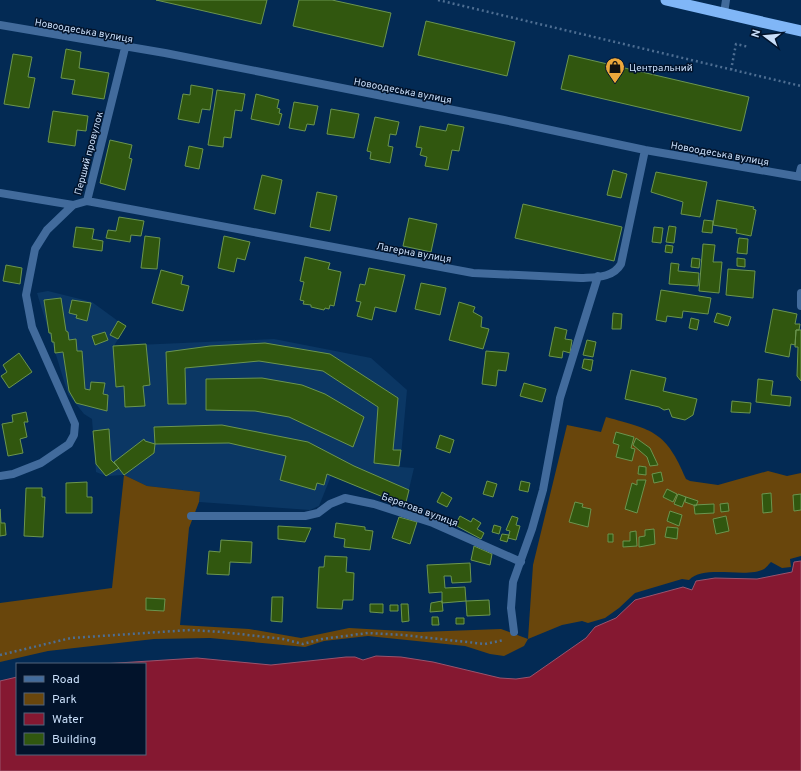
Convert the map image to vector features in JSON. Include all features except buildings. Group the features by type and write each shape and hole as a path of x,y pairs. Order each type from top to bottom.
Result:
{"highway":[{"path":"666,0 801,31"}],"street":[{"path":"724,13 726,0"},
{"name":"Новоодеська вулиця","path":"0,25 125,48 165,53 504,120 646,150 800,174"},
{"name":"Перший провулок","path":"0,476 13,474 41,463 69,444 74,435 75,424 32,327 26,295 35,249 48,230 73,205 87,201 125,48"},
{"name":"Лагерна вулиця","path":"87,201 473,274 581,278 611,275 618,270 621,264 646,150"},
{"path":"0,193 73,205"},
{"path":"514,632 511,608 513,589 543,490 560,398 598,276"},
{"path":"801,293 801,306"},
{"name":"Берегова вулиця","path":"191,516 305,516 318,513 330,504 345,498 374,504 433,523 521,562"}],"path":[{"path":"438,0 801,86"},
{"path":"731,70 736,44 749,47"},
{"path":"0,655 71,638 143,632 222,632 283,639 303,644 322,639 368,633 403,634 485,644 504,640 514,632"}],"shaded area":[{"path":"48,291 92,302 118,321 118,339 114,346 274,339 371,358 407,390 400,467 414,468 405,506 331,476 319,506 310,510 199,502 200,492 147,486 124,475 106,476 96,472 92,419 84,414 68,394 37,293"}],"green space":[{"path":"606,417 636,425 647,430 656,435 672,451 686,479 690,481 718,485 768,471 787,476 801,473 801,556 790,559 791,567 782,568 771,562 765,568 757,572 715,572 696,575 689,580 682,579 635,593 619,608 605,618 588,623 582,621 562,625 528,639 533,565 567,425 601,432"},
{"path":"124,475 147,486 200,492 199,502 189,528 180,625 249,629 301,638 349,628 420,632 501,629 528,639 524,646 504,656 490,654 465,646 368,636 324,641 305,647 210,638 154,639 48,651 0,662 0,603 112,588"}],"water":[{"path":"801,561 801,771 0,771 0,681 16,677 16,755 146,755 146,663 118,663 197,658 271,665 346,657 355,657 363,660 376,656 401,657 433,662 500,678 516,679 530,677 586,638 595,627 616,618 635,600 683,587 692,590 696,581 715,578 757,579 792,572 794,562"}],"place":[{"name":"Центральний","path":"615,84"}]}
